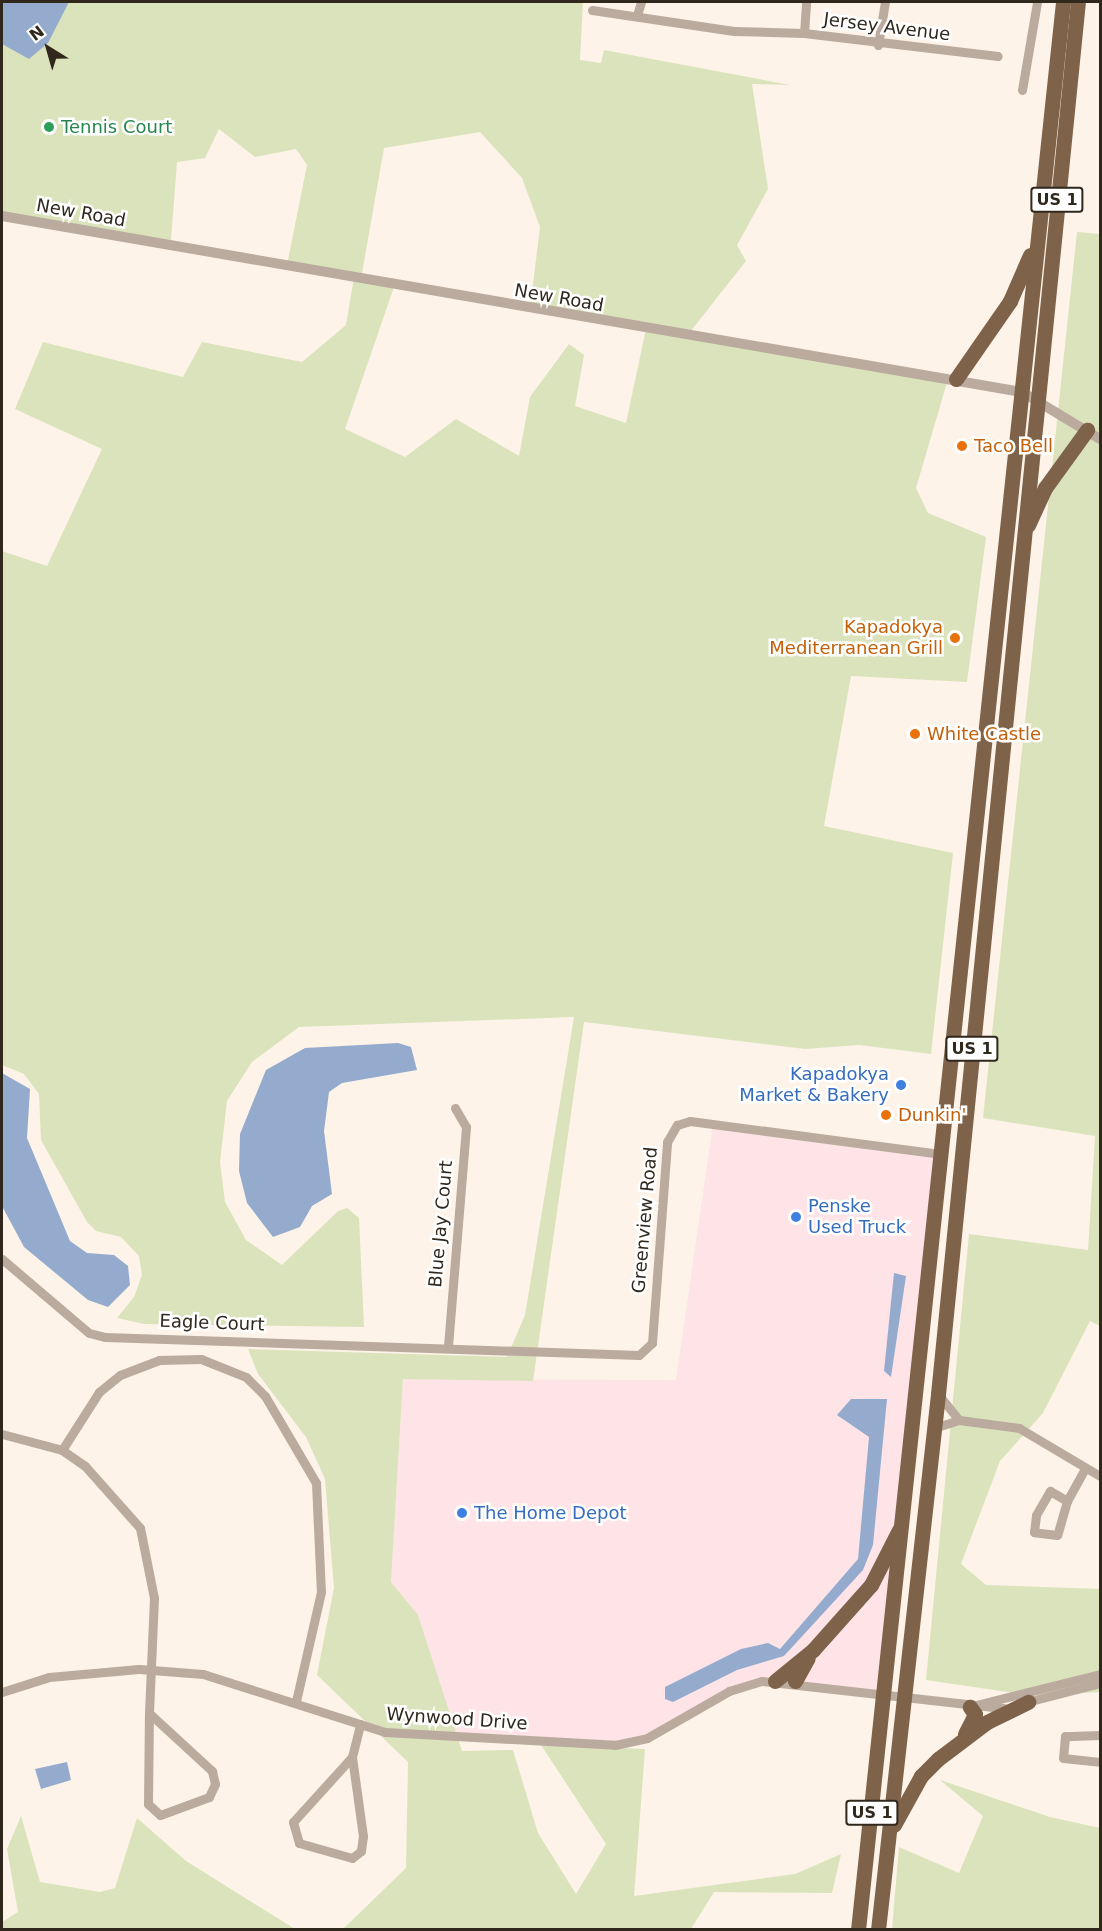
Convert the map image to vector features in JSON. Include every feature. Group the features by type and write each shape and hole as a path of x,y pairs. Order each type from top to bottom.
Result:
{"highway":[{"name":"US 1","path":"878,1929 938,1394 1021,551 1039,230 1063,2"},
{"name":"US 1","path":"858,1929 886,1696 942,1154 1029,395 1078,2"},
{"path":"956,379 1018,288 1039,230"},
{"path":"1021,551 1045,488 1087,430"},
{"path":"775,1681 813,1650 870,1585 905,1517"},
{"path":"795,1682 813,1650"},
{"path":"959,1741 1028,1702"},
{"path":"887,1841 921,1776 972,1727 970,1707"}],"street":[{"path":"637,15 641,2"},
{"path":"804,33 806,2"},
{"path":"879,45 885,2"},
{"path":"1022,90 1037,2"},
{"name":"Jersey Avenue","path":"592,10 735,31 804,33 879,45 998,56"},
{"name":"New Road","path":"2,216 956,379 1029,395 1101,439"},
{"name":"Blue Jay Court","path":"448,1346 466,1127 455,1108"},
{"name":"Greenview Road","path":"448,1346 631,1356 646,1351 652,1343 667,1142 684,1122 942,1154"},
{"name":"Eagle Court","path":"3,1263 89,1334 105,1337 448,1346"},
{"path":"62,1450 99,1392 120,1375 159,1360 201,1359 246,1377 265,1396 294,1438 317,1495 321,1592 296,1701"},
{"path":"938,1394 959,1420"},
{"path":"934,1428 959,1420 1019,1428 1084,1470 1101,1476"},
{"path":"2,1434 62,1450 107,1484 140,1528 154,1586 149,1713 148,1804 160,1815 209,1797 215,1784 212,1771 149,1713"},
{"path":"1067,1501 1050,1491 1036,1515 1034,1532 1057,1535 1067,1501 1084,1470"},
{"name":"Wynwood Drive","path":"2,1692 49,1677 152,1671 203,1674 296,1701 385,1732 615,1745 658,1733 729,1691 775,1681 994,1710 1101,1683"},
{"path":"970,1707 996,1696 1101,1674"},
{"path":"352,1757 293,1822 299,1843 352,1858 362,1851 363,1836 352,1757 360,1724"},
{"path":"1101,1736 1065,1736 1063,1758 1101,1762"}],"shaded area":[{"path":"713,1124 942,1154 886,1697 749,1684 635,1742 457,1736 418,1615 391,1582 403,1379 676,1380"}],"green space":[{"path":"2,2 583,2 580,60 601,63 604,50 790,85 752,84 768,189 737,245 746,261 686,337 948,379 916,488 928,513 986,537 967,682 851,676 824,826 953,853 931,1054 859,1045 805,1049 584,1022 533,1381 403,1379 391,1582 418,1615 462,1751 513,1750 538,1833 576,1894 606,1844 541,1745 645,1749 634,1896 795,1874 841,1854 832,1893 714,1892 691,1929 343,1929 406,1868 408,1762 317,1675 334,1588 325,1479 306,1437 258,1374 248,1349 507,1357 525,1315 574,1017 299,1027 252,1062 227,1101 220,1162 225,1202 246,1240 282,1265 338,1211 347,1208 359,1218 364,1327 144,1324 117,1318 134,1297 142,1275 139,1256 121,1237 96,1231 87,1222 41,1140 39,1094 24,1074 2,1065 2,551 47,566 102,449 15,409 43,342 183,377 202,342 302,362 346,325 354,277 287,265 307,165 296,149 255,157 219,129 205,158 177,162 171,240 2,217","holes":["480,132 522,178 540,227 530,309 646,329 626,423 575,406 584,355 569,344 530,397 519,456 456,419 405,457 345,429 394,287 361,279 384,148"]},
{"path":"1077,232 1100,234 1100,1326 1090,1321 1043,1413 1000,1461 961,1564 986,1585 1100,1589 1100,1692 1036,1696 926,1680 969,1234 1088,1250 1095,1136 983,1118"},
{"path":"940,1780 1050,1817 1100,1828 1100,1929 892,1929 899,1847 959,1873 983,1816"},
{"path":"21,1816 40,1882 100,1892 115,1888 137,1818 186,1861 295,1929 2,1929 2,1922 18,1912 7,1849"}],"water":[{"path":"2,2 69,2 48,43 29,59 2,44"},
{"path":"398,1043 411,1047 417,1070 342,1083 329,1092 324,1131 332,1194 312,1206 300,1227 273,1237 247,1203 239,1171 240,1134 266,1070 305,1048"},
{"path":"2,1073 30,1089 27,1138 70,1241 87,1253 114,1255 128,1266 130,1285 108,1307 88,1300 24,1247 2,1206"},
{"path":"894,1273 906,1276 891,1377 884,1371"},
{"path":"851,1399 887,1399 873,1545 863,1570 784,1656 737,1670 673,1702 665,1699 665,1687 741,1649 768,1643 780,1649 858,1559 869,1437 837,1415"},
{"path":"67,1762 71,1780 41,1789 35,1769"}],"place":[{"name":"Tennis Court","path":"49,127"},
{"name":"Taco Bell","path":"962,446"},
{"name":"Kapadokya Mediterranean Grill","path":"955,638"},
{"name":"White Castle","path":"915,734"},
{"name":"Kapadokya Market & Bakery","path":"901,1085"},
{"name":"Dunkin'","path":"886,1115"},
{"name":"Penske Used Truck","path":"796,1217"},
{"name":"The Home Depot","path":"462,1513"}]}
